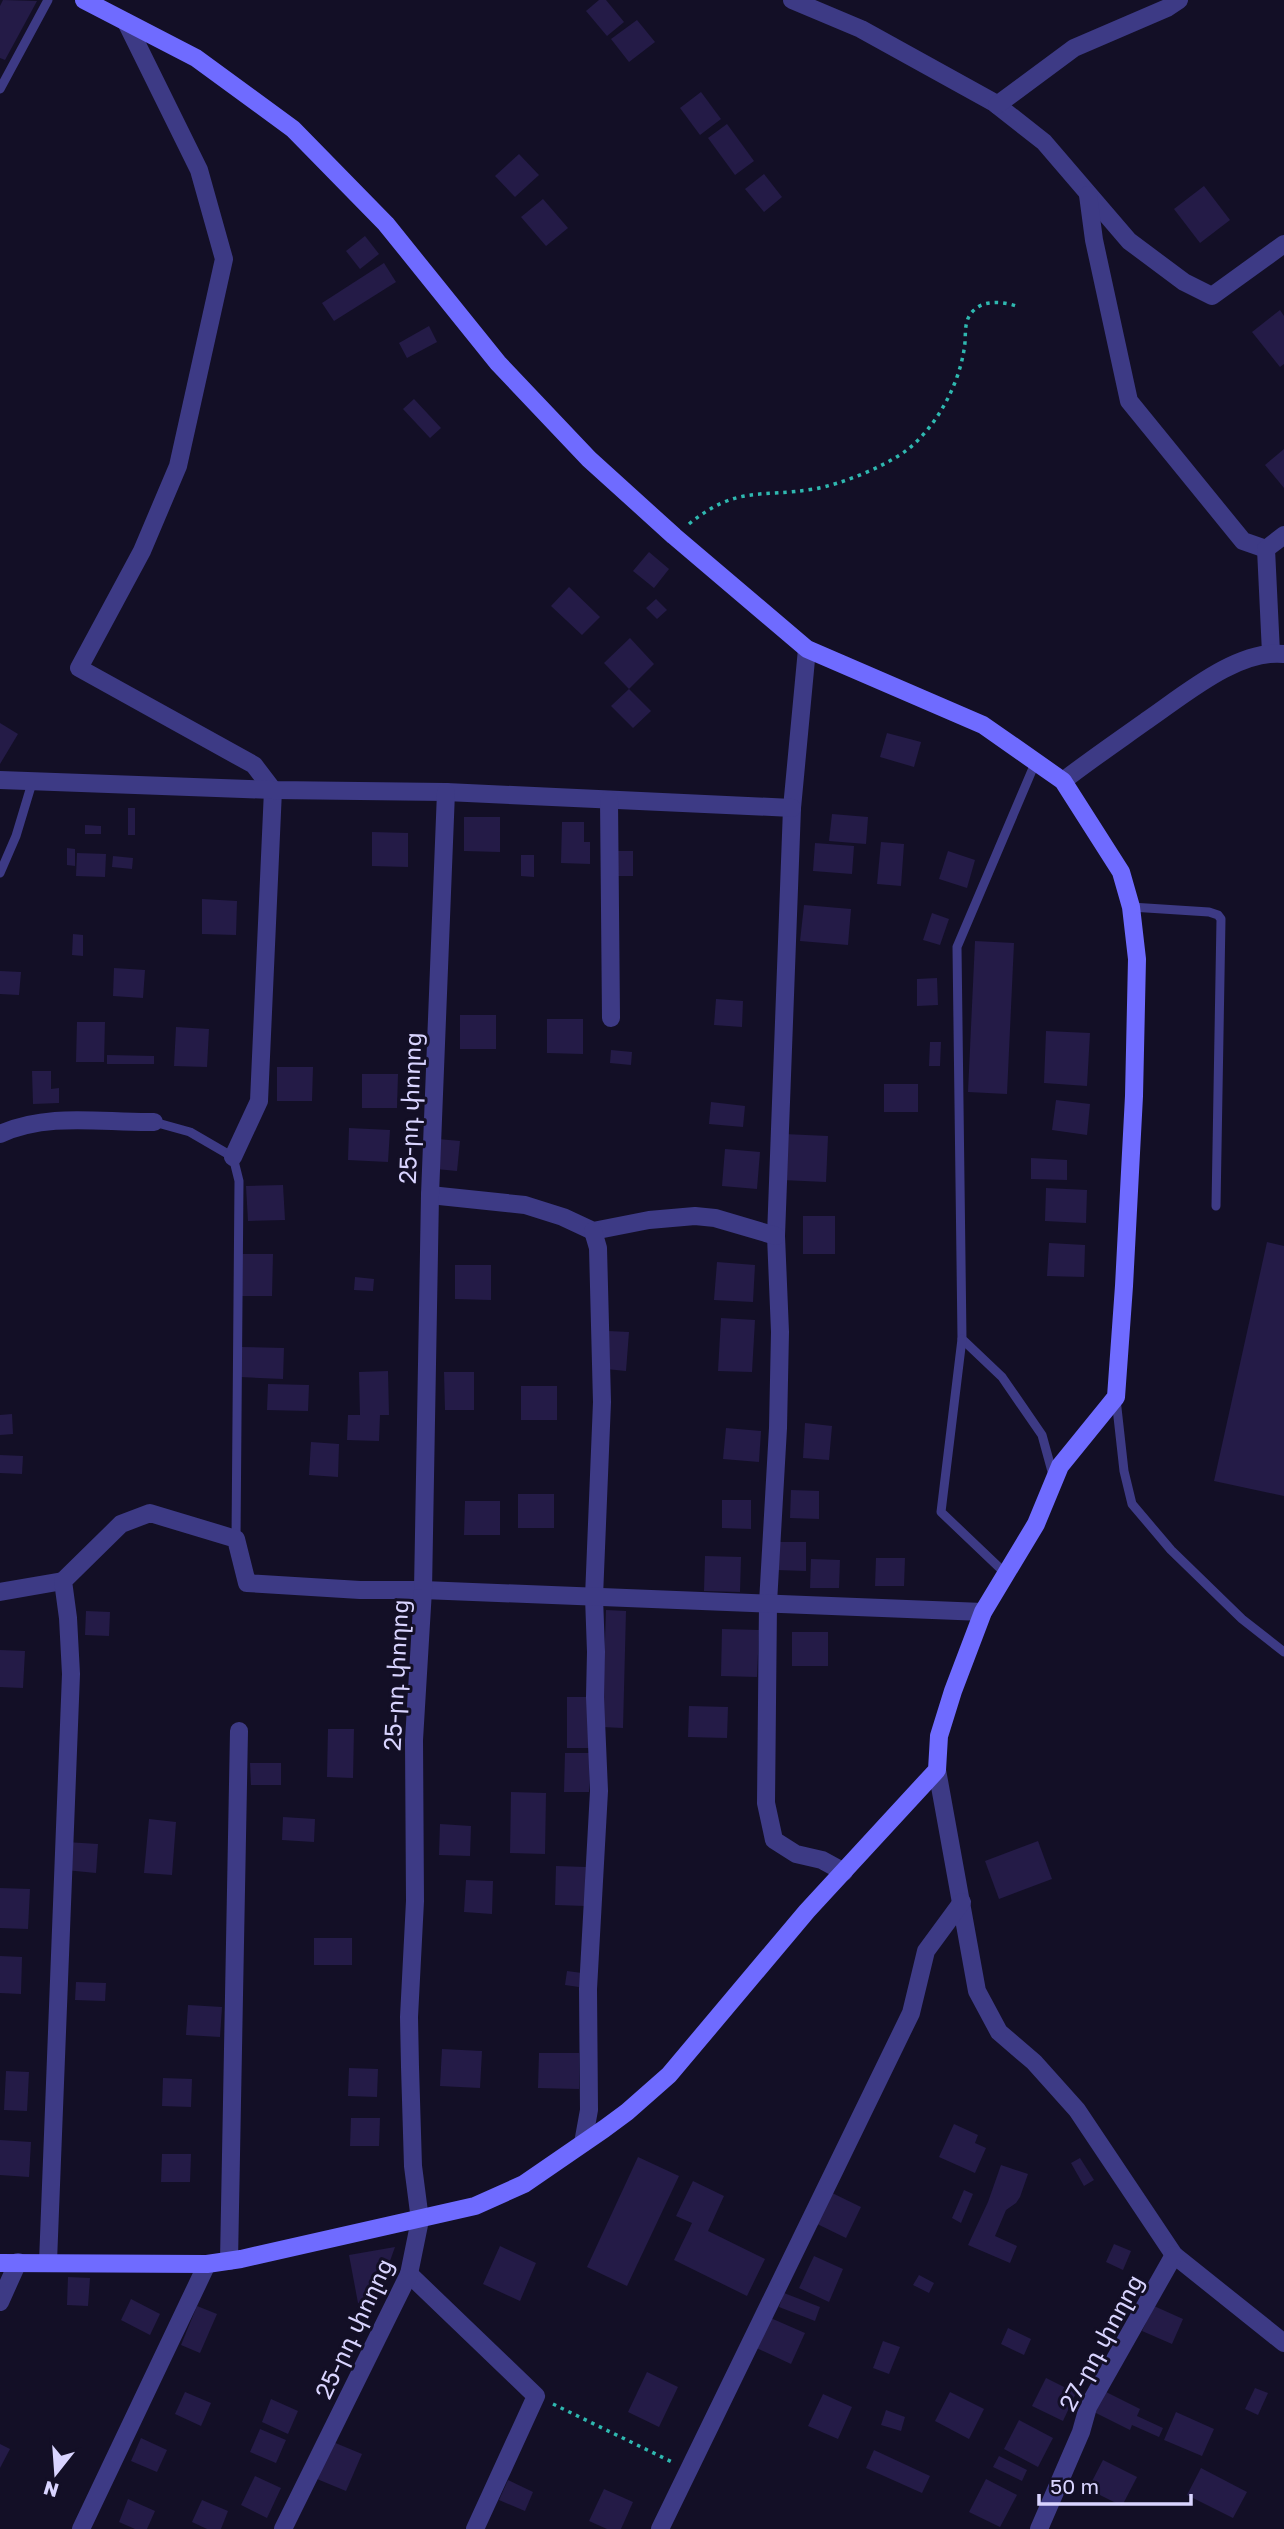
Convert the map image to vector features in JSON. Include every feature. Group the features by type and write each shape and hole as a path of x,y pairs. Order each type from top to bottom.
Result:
{"street":[{"path":"84,0 196,58 293,129 386,224 498,363 589,459 674,536 807,649 983,725 1063,781 1121,872 1131,907 1138,959 1125,1286 1116,1397 1060,1466 1035,1524 983,1612 939,1736 937,1770 977,1991 999,2032 1034,2062 1077,2110 1174,2255 1284,2343"},
{"path":"792,0 861,29 998,105 1044,142 1129,241 1184,282 1212,296 1284,244"},
{"path":"998,105 1074,48 1167,8 1179,0"},
{"path":"126,22 199,170 224,259 178,466 142,551 79,668 254,765 273,790 259,1101 233,1157"},
{"path":"1088,195 1094,240 1129,401 1243,541 1266,550"},
{"path":"1266,550 1284,535"},
{"path":"1063,781 1199,684 1240,662 1278,653 1266,550"},
{"path":"807,649 792,808 776,1237 778,1428 768,1603 766,1803 774,1840 796,1854 822,1860 844,1872"},
{"path":"0,780 273,790 446,792 792,808"},
{"name":"25-րդ փողոց","path":"283,2529 409,2274 420,2220 413,2166 409,2017 415,1901 415,1729 424,1590 430,1195 446,792"},
{"path":"608,800 611,1018"},
{"path":"0,1134 16,1127 71,1119 154,1122"},
{"path":"430,1195 525,1205 563,1217 593,1231 649,1220 695,1216 715,1218 776,1237"},
{"path":"583,2143 589,2110 588,1989 599,1791 594,1597 602,1402 598,1248 593,1231"},
{"path":"0,1592 63,1581 121,1524 150,1513 236,1539 247,1583 360,1590 424,1590 983,1612"},
{"path":"48,2262 71,1674 63,1581"},
{"path":"229,2261 239,1731"},
{"path":"0,2302 9,2262 207,2264 229,2261 475,2206 524,2184 627,2112 669,2075 807,1911 937,1770"},
{"path":"660,2529 911,2013 926,1951 962,1902"},
{"name":"27-րդ փողոց","path":"1039,2529 1081,2432 1088,2407 1174,2255"},
{"path":"81,2529 207,2264"},
{"path":"409,2274 536,2396 475,2529"}],"lane":[{"path":"0,89 48,0"},
{"path":"1005,1573 941,1512 961,1339 957,947 1036,761"},
{"path":"0,873 16,836 32,783"},
{"path":"1131,907 1209,912 1221,919 1216,1206"},
{"path":"154,1122 190,1132 233,1157 239,1181 236,1539"},
{"path":"961,1339 1002,1377 1042,1435 1054,1478"},
{"path":"1116,1397 1124,1471 1132,1504 1180,1559 1242,1619 1284,1652"}],"path":[{"path":"674,536 722,501 763,492 813,489 854,478 906,450 940,414 964,351 965,324 974,310 985,304 1005,302 1019,307"},
{"path":"536,2396 688,2470"}],"building":[{"path":"3,0 37,1 5,60 0,58 0,6"},
{"path":"599,0 606,0 624,22 607,36 586,11"},
{"path":"637,20 655,42 629,62 611,39"},
{"path":"701,92 721,119 700,135 680,108"},
{"path":"727,124 754,161 735,175 708,138"},
{"path":"519,154 539,175 515,197 495,176"},
{"path":"764,174 782,197 764,212 745,189"},
{"path":"1204,186 1230,220 1200,243 1174,209"},
{"path":"543,199 568,228 546,246 521,217"},
{"path":"365,236 379,254 360,269 346,251"},
{"path":"384,263 396,282 334,321 322,303"},
{"path":"1280,310 1284,316 1284,364 1280,367 1252,332"},
{"path":"429,326 437,342 407,358 399,343"},
{"path":"414,399 441,428 430,438 403,409"},
{"path":"1284,449 1284,488 1265,465"},
{"path":"649,552 669,569 654,588 633,571"},
{"path":"569,587 600,617 582,635 551,606"},
{"path":"656,599 667,610 657,619 646,608"},
{"path":"630,638 654,664 629,689 604,663"},
{"path":"629,689 651,711 633,728 611,706"},
{"path":"0,723 18,734 0,764"},
{"path":"887,733 921,742 914,767 880,757"},
{"path":"128,808 135,808 135,835 128,835"},
{"path":"832,814 868,817 866,844 829,841"},
{"path":"464,817 500,817 500,852 464,851"},
{"path":"562,822 584,822 584,842 590,842 590,864 561,863"},
{"path":"85,825 101,826 101,834 85,834"},
{"path":"372,832 408,833 408,867 372,866"},
{"path":"881,842 904,844 901,886 877,884"},
{"path":"815,843 854,846 852,874 813,871"},
{"path":"67,848 75,849 75,866 67,865"},
{"path":"615,851 633,851 633,876 615,876"},
{"path":"948,851 975,860 967,888 939,879"},
{"path":"77,853 106,854 105,877 76,876"},
{"path":"521,855 534,855 534,877 521,876"},
{"path":"113,856 133,858 132,869 112,867"},
{"path":"202,899 237,901 236,935 202,934"},
{"path":"804,905 851,909 848,945 800,941"},
{"path":"932,913 949,919 940,945 923,940"},
{"path":"73,934 83,935 83,956 72,955"},
{"path":"975,941 1014,943 1007,1094 968,1092"},
{"path":"114,968 145,970 143,998 113,996"},
{"path":"0,971 21,972 19,995 0,994"},
{"path":"937,978 938,1005 917,1006 917,979"},
{"path":"716,999 743,1001 742,1027 714,1025"},
{"path":"460,1015 496,1015 496,1049 460,1049"},
{"path":"547,1019 583,1019 583,1054 547,1053"},
{"path":"77,1022 105,1022 104,1062 76,1062"},
{"path":"176,1027 209,1029 207,1067 174,1066"},
{"path":"1046,1031 1090,1033 1087,1086 1044,1083"},
{"path":"930,1042 941,1042 940,1066 929,1066"},
{"path":"611,1050 632,1052 631,1065 610,1063"},
{"path":"107,1055 154,1056 154,1064 107,1064"},
{"path":"277,1067 313,1067 312,1101 277,1101"},
{"path":"32,1071 51,1071 51,1089 59,1088 59,1103 33,1104"},
{"path":"362,1074 398,1074 397,1108 362,1108"},
{"path":"884,1084 918,1084 918,1112 884,1112"},
{"path":"1056,1100 1090,1104 1087,1135 1052,1130"},
{"path":"711,1102 745,1106 743,1127 709,1124"},
{"path":"349,1128 390,1130 388,1162 348,1160"},
{"path":"784,1134 828,1136 826,1182 782,1180"},
{"path":"438,1139 460,1141 457,1171 436,1169"},
{"path":"725,1149 760,1152 757,1189 722,1186"},
{"path":"1031,1158 1067,1160 1067,1180 1031,1179"},
{"path":"283,1185 285,1220 248,1221 246,1186"},
{"path":"1046,1188 1087,1190 1086,1223 1045,1221"},
{"path":"803,1216 835,1216 835,1254 803,1254"},
{"path":"1267,1242 1284,1246 1284,1496 1214,1481"},
{"path":"1049,1243 1085,1245 1084,1277 1047,1276"},
{"path":"239,1254 273,1254 272,1296 238,1296"},
{"path":"717,1262 755,1265 753,1302 714,1300"},
{"path":"455,1265 491,1265 491,1300 455,1299"},
{"path":"355,1277 374,1279 373,1291 354,1290"},
{"path":"721,1318 755,1320 752,1372 718,1371"},
{"path":"608,1331 629,1332 626,1371 606,1369"},
{"path":"241,1347 284,1348 283,1379 240,1377"},
{"path":"388,1371 389,1415 380,1415 379,1441 347,1440 348,1415 360,1415 359,1372"},
{"path":"444,1372 474,1372 474,1410 445,1410"},
{"path":"268,1384 309,1385 308,1411 267,1410"},
{"path":"521,1386 557,1386 557,1420 521,1420"},
{"path":"12,1414 13,1434 0,1435 0,1415"},
{"path":"805,1423 832,1426 829,1460 803,1458"},
{"path":"726,1428 761,1431 759,1462 723,1459"},
{"path":"311,1442 339,1444 338,1477 309,1475"},
{"path":"0,1455 23,1456 22,1474 0,1473"},
{"path":"791,1490 819,1491 819,1519 790,1518"},
{"path":"518,1494 554,1494 554,1528 518,1528"},
{"path":"722,1500 751,1500 751,1529 722,1528"},
{"path":"465,1501 500,1501 500,1535 464,1535"},
{"path":"777,1542 806,1542 806,1571 777,1570"},
{"path":"705,1556 741,1557 740,1592 704,1591"},
{"path":"876,1558 905,1558 904,1586 875,1586"},
{"path":"811,1559 840,1560 839,1588 810,1588"},
{"path":"606,1610 626,1611 623,1728 602,1727"},
{"path":"86,1611 110,1612 109,1636 85,1635"},
{"path":"722,1629 759,1630 757,1677 721,1676"},
{"path":"792,1632 828,1632 828,1666 792,1666"},
{"path":"0,1650 25,1651 23,1688 0,1687"},
{"path":"567,1697 590,1697 590,1748 567,1748"},
{"path":"689,1706 728,1707 727,1738 688,1737"},
{"path":"328,1729 354,1729 353,1778 327,1777"},
{"path":"565,1753 590,1753 589,1792 564,1792"},
{"path":"250,1763 281,1763 281,1785 251,1785"},
{"path":"511,1792 546,1793 545,1854 510,1853"},
{"path":"283,1817 315,1819 314,1842 282,1840"},
{"path":"149,1819 176,1822 172,1875 144,1873"},
{"path":"440,1824 471,1826 470,1856 439,1855"},
{"path":"1038,1841 1052,1879 999,1899 985,1861"},
{"path":"66,1842 98,1844 96,1873 65,1870"},
{"path":"556,1866 586,1867 585,1906 555,1905"},
{"path":"466,1880 493,1881 492,1914 464,1912"},
{"path":"0,1888 30,1889 28,1929 0,1928"},
{"path":"314,1938 352,1938 352,1965 314,1965"},
{"path":"0,1956 22,1957 21,1994 0,1993"},
{"path":"567,1971 582,1973 579,1987 565,1985"},
{"path":"76,1982 106,1983 105,2001 75,2000"},
{"path":"188,2005 222,2007 220,2037 186,2035"},
{"path":"442,2049 482,2051 480,2088 440,2086"},
{"path":"539,2053 579,2053 579,2089 538,2088"},
{"path":"349,2068 378,2069 377,2097 348,2096"},
{"path":"6,2071 29,2072 27,2111 4,2110"},
{"path":"163,2078 192,2079 191,2107 162,2106"},
{"path":"351,2118 380,2118 379,2146 350,2146"},
{"path":"954,2124 978,2135 975,2143 986,2148 975,2173 939,2157"},
{"path":"0,2140 31,2142 29,2177 0,2175"},
{"path":"162,2154 191,2154 190,2182 161,2182"},
{"path":"638,2157 679,2176 627,2286 587,2267"},
{"path":"1080,2158 1094,2180 1084,2186 1071,2163"},
{"path":"1001,2165 1028,2174 1020,2197 1006,2210 995,2236 1017,2246 1010,2263 968,2245"},
{"path":"693,2181 724,2196 708,2231 765,2259 747,2296 674,2260 692,2223 676,2216"},
{"path":"826,2190 861,2207 846,2238 811,2221"},
{"path":"964,2190 973,2194 961,2223 952,2218"},
{"path":"1114,2244 1131,2251 1123,2270 1106,2262"},
{"path":"500,2246 536,2263 520,2301 483,2284"},
{"path":"395,2247 376,2300 358,2303 349,2255"},
{"path":"814,2256 843,2269 829,2302 799,2288"},
{"path":"919,2275 934,2283 929,2293 913,2285"},
{"path":"68,2277 90,2278 88,2306 67,2305"},
{"path":"784,2293 820,2307 815,2321 779,2307"},
{"path":"131,2299 160,2314 150,2335 121,2320"},
{"path":"197,2306 217,2314 200,2353 181,2345"},
{"path":"1154,2306 1183,2319 1172,2344 1142,2331"},
{"path":"766,2316 805,2333 791,2364 752,2346"},
{"path":"1008,2328 1031,2339 1024,2355 1001,2344"},
{"path":"883,2341 900,2347 889,2374 873,2368"},
{"path":"647,2372 678,2387 659,2427 628,2412"},
{"path":"1046,2378 1076,2393 1063,2421 1032,2406"},
{"path":"1255,2388 1268,2393 1258,2415 1245,2409"},
{"path":"1104,2391 1140,2409 1137,2416 1163,2428 1159,2437 1132,2425 1130,2430 1094,2412"},
{"path":"185,2392 211,2403 201,2426 175,2414"},
{"path":"950,2392 984,2409 969,2439 935,2421"},
{"path":"823,2394 852,2407 838,2439 808,2426"},
{"path":"271,2399 298,2411 288,2434 262,2422"},
{"path":"886,2410 905,2417 901,2431 881,2425"},
{"path":"1176,2412 1214,2429 1202,2456 1164,2440"},
{"path":"1019,2420 1053,2438 1038,2467 1004,2449"},
{"path":"260,2429 286,2440 276,2463 250,2452"},
{"path":"141,2438 167,2450 157,2472 131,2461"},
{"path":"333,2442 362,2454 346,2491 317,2479"},
{"path":"0,2444 10,2449 0,2468"},
{"path":"874,2450 930,2476 922,2493 866,2468"},
{"path":"999,2456 1027,2470 1022,2481 993,2467"},
{"path":"1103,2460 1137,2477 1122,2506 1088,2489"},
{"path":"1201,2468 1247,2492 1233,2518 1187,2495"},
{"path":"255,2476 281,2488 267,2518 241,2505"},
{"path":"986,2479 1017,2495 1000,2527 969,2512"},
{"path":"508,2480 533,2492 525,2511 499,2500"},
{"path":"604,2489 633,2502 621,2529 607,2529 589,2521"},
{"path":"128,2499 155,2511 147,2529 135,2529 119,2522"},
{"path":"202,2500 228,2511 221,2529 207,2529 192,2522"}]}
